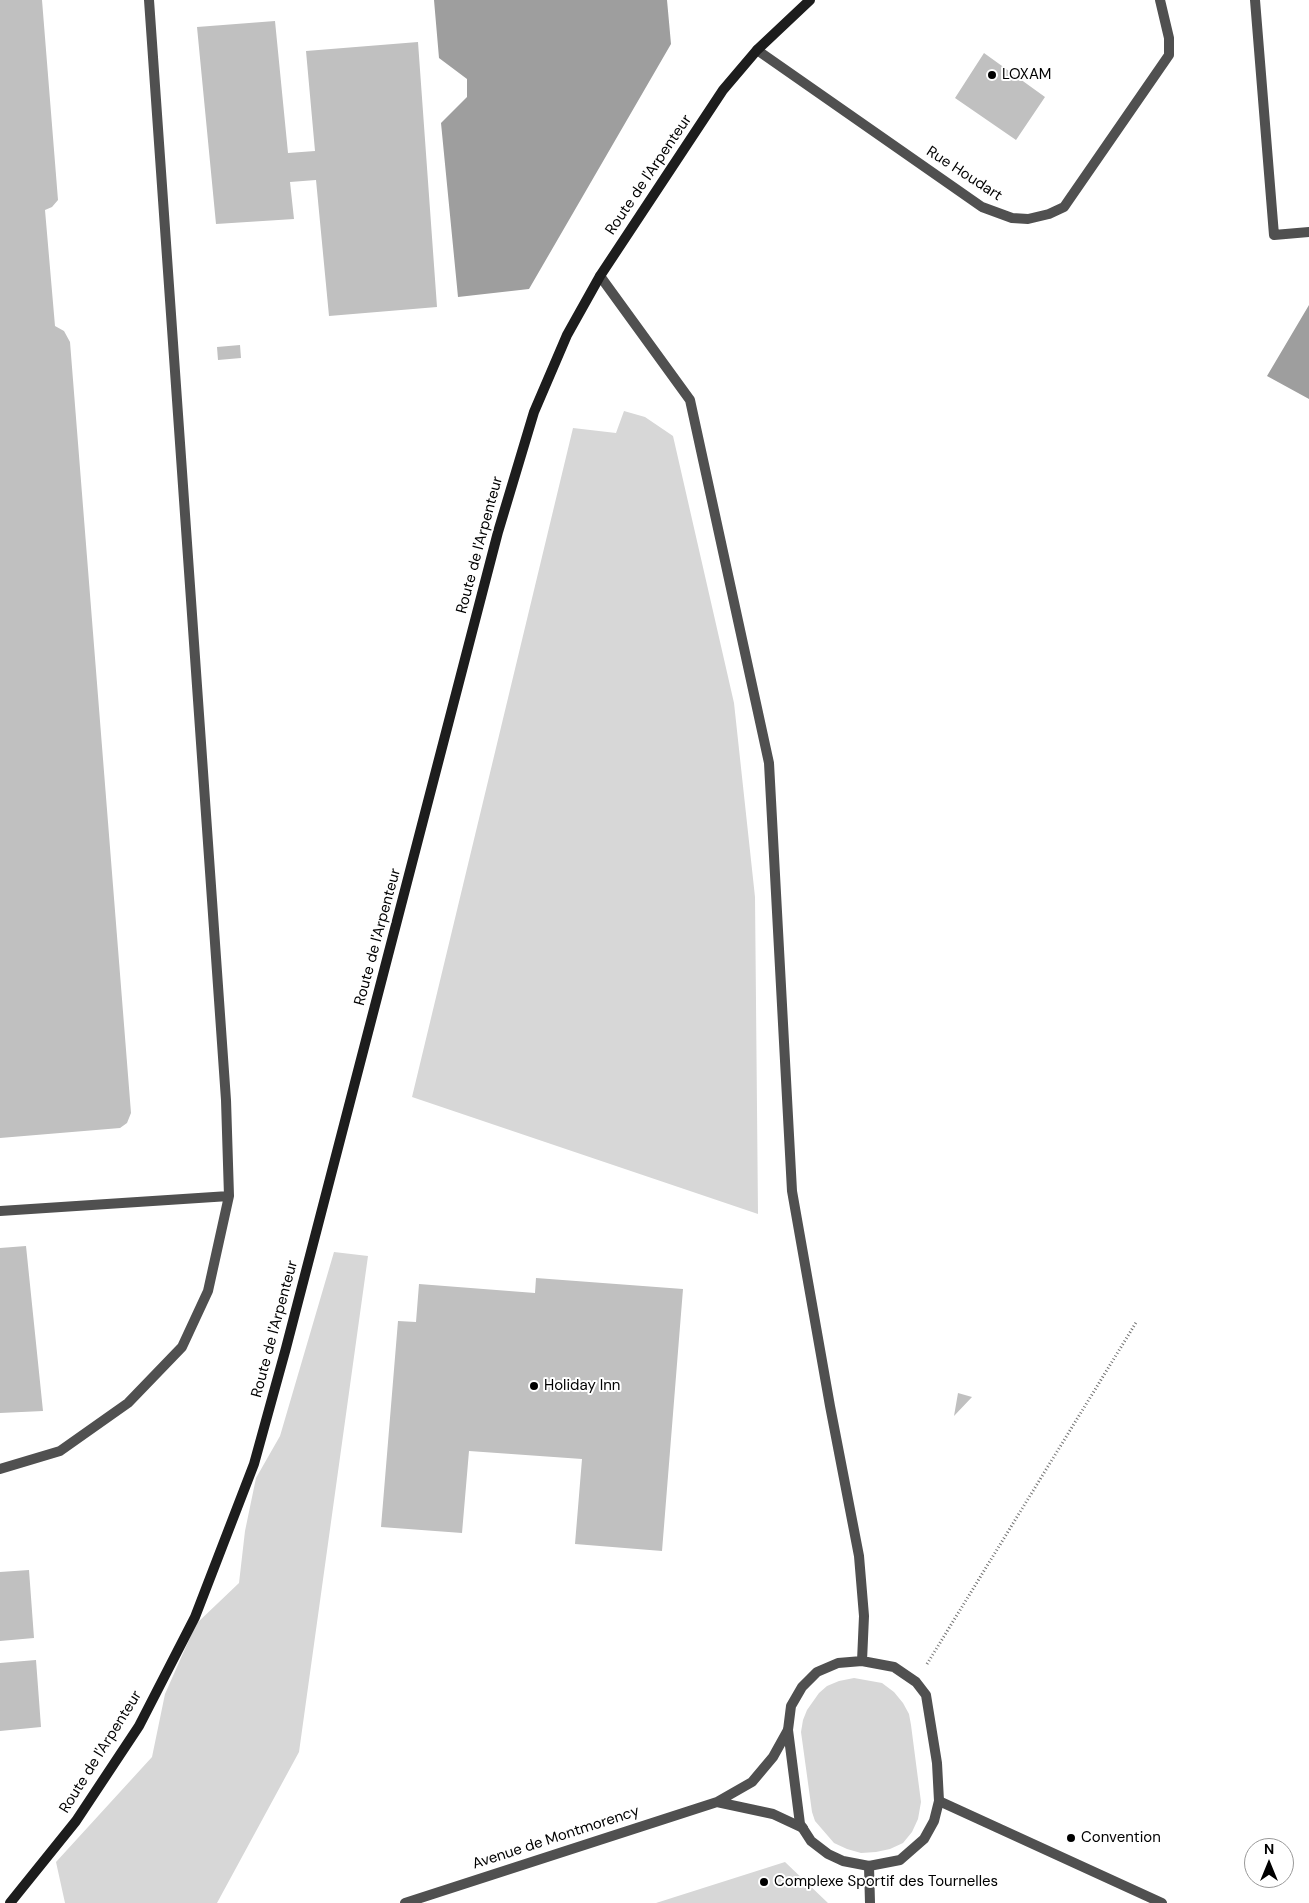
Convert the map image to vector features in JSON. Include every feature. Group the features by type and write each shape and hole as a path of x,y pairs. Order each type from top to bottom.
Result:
{"main road":[{"name":"Route de l'Arpenteur","path":"10,1903 76,1821 139,1726 196,1617 254,1464 296,1310 498,532 534,412 567,335 600,276 723,90 757,50 810,0"}],"street":[{"path":"0,1469 60,1450 128,1403 182,1347 208,1291 229,1196 226,1090 149,0"},
{"name":"Rue Houdart","path":"757,50 982,207 1012,218 1028,219 1049,214 1064,207 1169,55 1169,38 1160,0"},
{"path":"1255,0 1274,235 1309,232"},
{"path":"600,276 690,400 769,763 792,1191 859,1556 864,1616 862,1661"},
{"path":"0,1210 229,1196"},
{"path":"862,1661 894,1667 916,1682 926,1695 936,1764 939,1801 934,1821 924,1840 900,1860 869,1866 843,1861 828,1854 811,1840 800,1824 788,1730 791,1706 802,1687 817,1672 838,1663 862,1661"},
{"name":"Avenue de Montmorency","path":"405,1903 716,1802 752,1782 773,1757 788,1730"},
{"path":"939,1801 1162,1903"},
{"name":"Avenue de Montmorency","path":"716,1802 773,1814 803,1828"},
{"path":"869,1866 870,1903"}],"path":[{"path":"916,1682 1137,1321"}],"shaded area":[{"path":"434,0 667,0 671,44 529,289 458,297 441,123 467,97 467,79 439,58"},
{"path":"1309,305 1309,399 1267,376"},
{"path":"624,411 645,417 673,436 734,703 755,897 758,1214 412,1097 573,428 616,433"},
{"path":"334,1252 368,1256 299,1752 217,1903 65,1903 56,1862 152,1757 165,1694 196,1624 239,1583 245,1531 256,1478 280,1436"},
{"path":"854,1678 882,1683 894,1692 909,1714 921,1802 918,1819 912,1832 903,1843 890,1849 876,1852 861,1853 834,1843 815,1821 812,1812 801,1732 807,1710 819,1693 827,1686"},
{"name":"Complexe Sportif des Tournelles","path":"785,1862 828,1903 656,1903"}],"building":[{"path":"0,0 42,0 58,200 52,207 45,210 55,326 64,331 70,342 131,1113 127,1123 120,1128 0,1138"},
{"path":"275,21 288,153 315,151 306,51 418,42 437,307 329,316 316,180 290,182 294,219 216,224 197,27"},
{"name":"LOXAM","path":"984,53 1045,97 1016,140 955,98"},
{"path":"240,345 241,358 218,360 217,347"},
{"path":"26,1246 43,1411 0,1413 0,1248"},
{"name":"Holiday Inn","path":"536,1278 683,1289 662,1551 575,1544 582,1459 469,1451 462,1533 381,1527 398,1321 416,1322 419,1284 535,1293"},
{"path":"958,1393 972,1397 954,1416"},
{"path":"29,1570 34,1638 0,1641 0,1572"},
{"path":"36,1660 41,1727 0,1731 0,1663"}],"place":[{"name":"LOXAM","path":"992,75"},
{"name":"Holiday Inn","path":"534,1386"},
{"name":"Convention","path":"1071,1838"},
{"name":"Complexe Sportif des Tournelles","path":"764,1882"}]}
